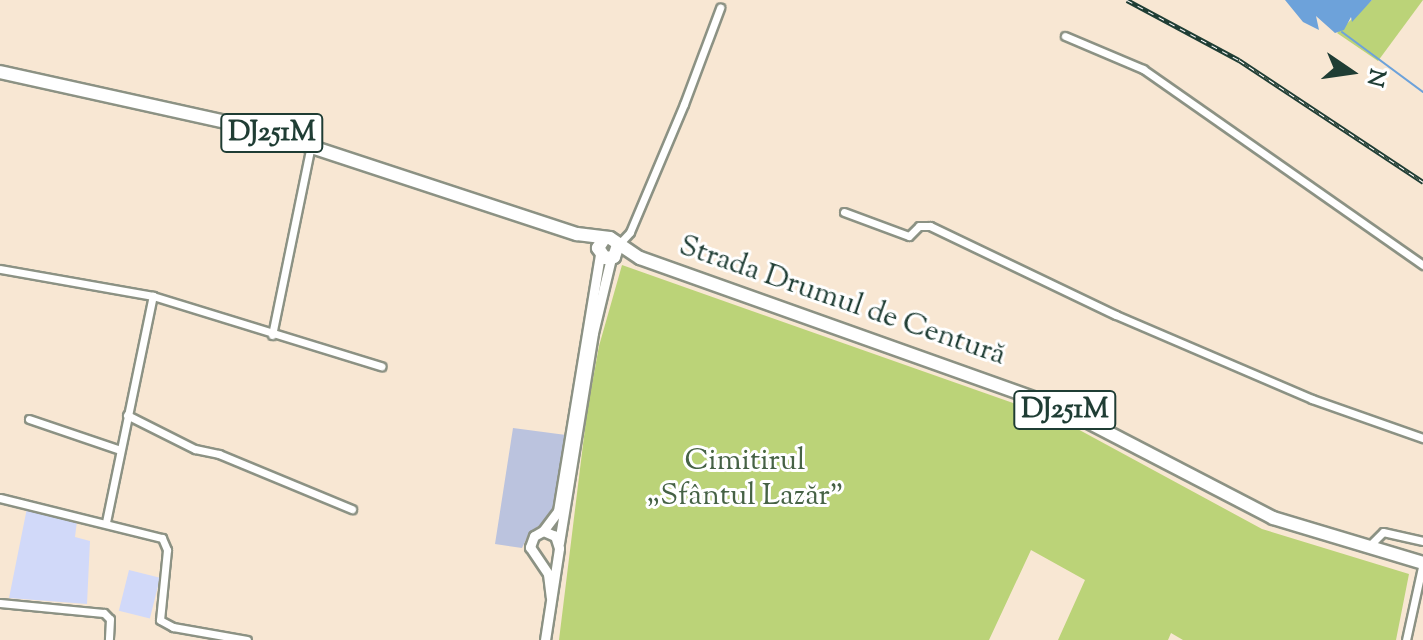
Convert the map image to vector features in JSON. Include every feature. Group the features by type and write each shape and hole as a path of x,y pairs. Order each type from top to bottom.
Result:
{"highway":[{"name":"DJ251M","path":"0,72 191,113 311,145 577,234 608,251"},
{"name":"Strada Drumul de Centură","path":"608,251 640,258 1036,398 1246,507 1423,563"}],"main road":[{"path":"551,597 540,560 530,547 534,536 543,531 558,511 608,251"},
{"path":"545,640 608,251"},
{"path":"543,531 558,548"},
{"path":"540,560 558,548"}],"street":[{"path":"608,251 630,232 720,8"},
{"path":"1065,36 1143,69 1423,265"},
{"path":"272,335 311,145"},
{"path":"844,212 909,236 919,226 930,226 1116,315 1312,399 1423,438"},
{"path":"0,269 153,296 381,366"},
{"path":"106,522 153,296"},
{"path":"127,415 195,449 219,454 352,509"},
{"path":"29,419 120,450"},
{"path":"0,498 106,522 165,540 162,623 247,640"},
{"path":"1368,547 1383,532 1423,541"},
{"path":"1406,640 1423,563"},
{"path":"0,603 104,613 110,619 109,640"}],"shaded area":[{"path":"513,428 566,435 553,515 529,533 522,548 495,544"},
{"path":"27,508 77,521 75,537 90,541 87,604 9,598"},
{"path":"129,570 160,578 150,618 119,611"}],"green space":[{"path":"1372,0 1423,0 1378,61 1337,33"},
{"name":"Cimitirul „Sfântul Lazăr”","path":"622,265 1061,420 1262,529 1409,574 1396,640 1183,640 1171,633 1168,640 1058,640 1085,580 1031,550 989,640 559,640 587,412 599,346"}],"water":[{"path":"1285,0 1372,0 1352,22 1351,17 1344,30 1335,33 1316,16 1319,30 1303,22"}],"waterway":[{"path":"1342,32 1423,92"}],"railway":[{"path":"1127,0 1239,60 1423,182"}]}
